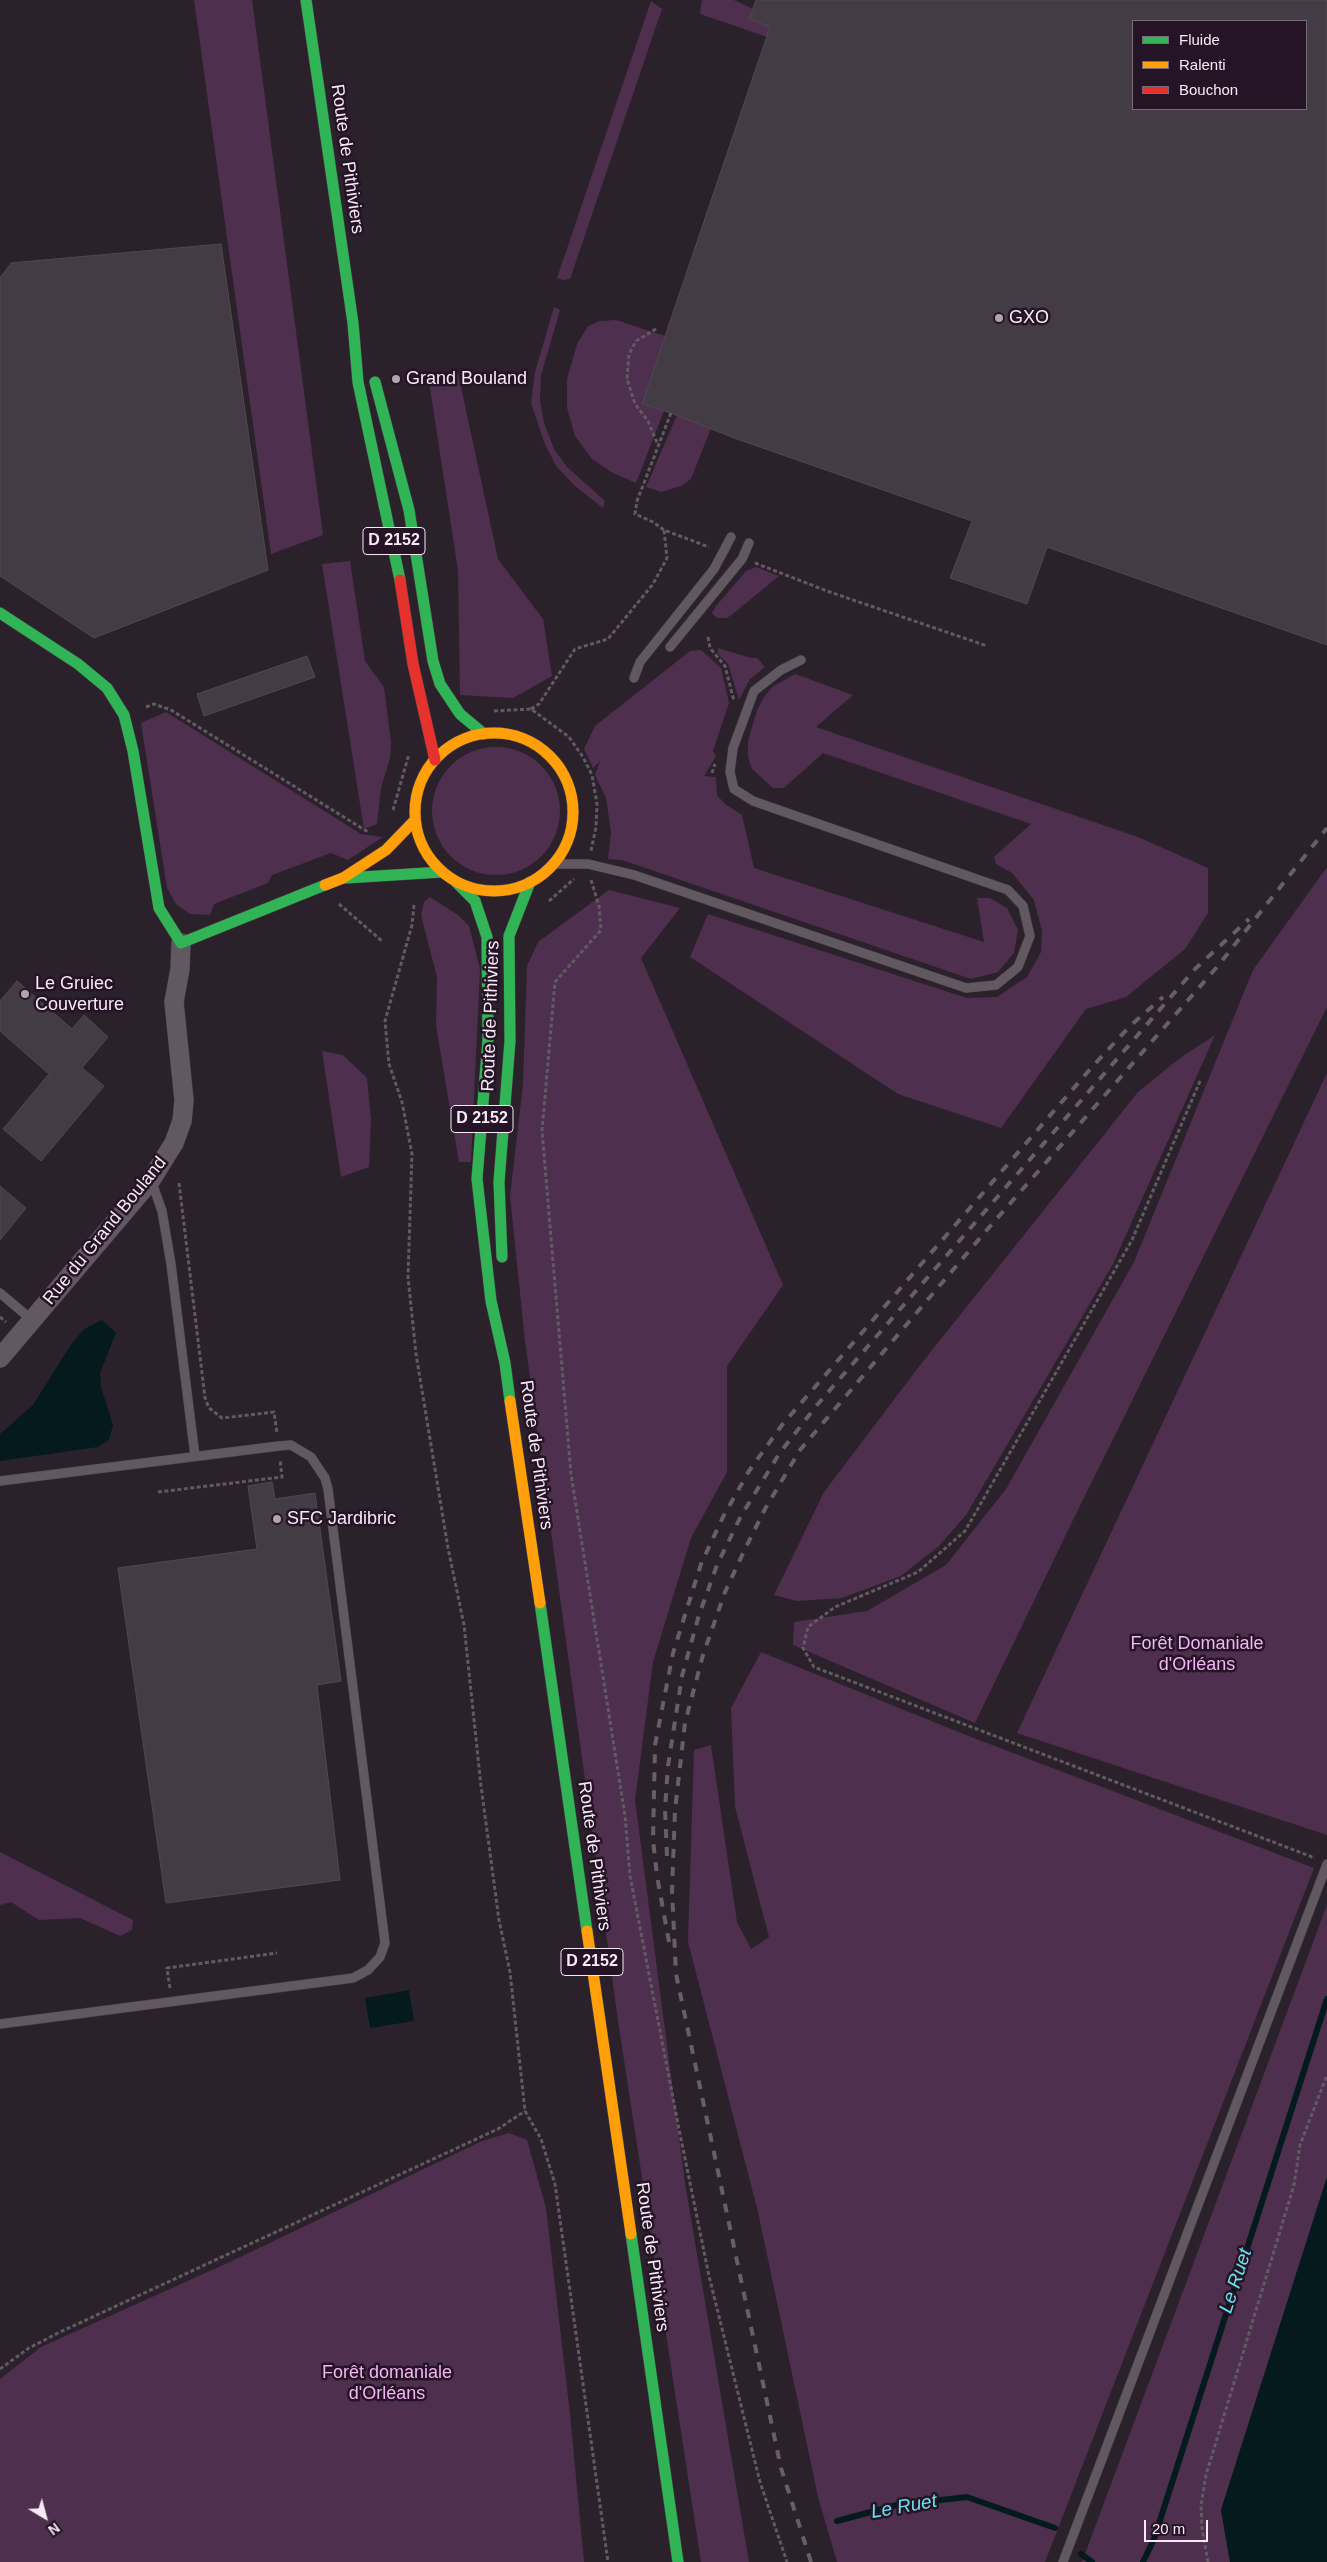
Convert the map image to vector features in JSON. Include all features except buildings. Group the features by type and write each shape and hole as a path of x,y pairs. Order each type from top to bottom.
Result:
{"main road":[{"name":"Route de Pithiviers","path":"306,0 353,322 358,382 397,558 412,664 435,760"},
{"name":"Route de Pithiviers","path":"353,322 370,367 409,510 426,600 434,661 440,684 460,714 484,734"},
{"path":"0,613 78,664 107,688 124,715 134,752 159,908 181,943 343,878 386,850 415,820"},
{"path":"484,734 514,736 530,742 550,758 566,778 573,808 572,823 562,852 554,864 530,882 512,889 493,891 474,889 456,882 442,872 424,849 415,820 419,788 435,760 449,747 466,738 484,734"},
{"path":"343,878 442,872"},
{"name":"Route de Pithiviers","path":"456,882 475,900 487,937 489,961 488,1039 477,1179 491,1301 505,1363 678,2562"},
{"name":"Route de Pithiviers","path":"502,1265 499,1182 510,1041 509,936 530,882"},
{"name":"Route de Pithiviers","path":"505,1311 505,1363"}],"street":[{"name":"Rue du Grand Bouland","path":"0,1358 151,1180 166,1159 182,1121 184,1100 174,1002 180,969 181,943"}],"lane":[{"path":"634,678 640,662 714,569 731,537"},
{"path":"670,646 742,559 749,543"},
{"path":"554,864 588,864 634,875 966,988 996,985 1018,966 1030,936 1023,906 1008,890 753,801 734,789 730,772 733,748 754,691 781,670 801,660"},
{"path":"151,1180 162,1211 195,1456"},
{"path":"0,1293 32,1320"},
{"path":"0,1481 291,1445 312,1457 326,1478 328,1489 385,1943 380,1956 368,1970 353,1978 0,2024"},
{"path":"1063,2562 1327,1864"}],"path":[{"path":"656,329 636,341 629,354 627,379 634,404 648,421 658,445"},
{"path":"671,413 637,501 635,514 653,522 664,530 724,552"},
{"path":"531,709 540,704 576,649 608,639 653,584 667,558 664,530"},
{"path":"742,559 827,591 987,646"},
{"path":"708,637 710,648 725,666 735,702"},
{"path":"124,715 154,704 171,710 366,833 372,831"},
{"path":"712,773 718,755"},
{"path":"588,864 599,906 601,930 555,982 542,1131 571,1474 625,1816 630,1876 683,2149 709,2276 758,2473 787,2562"},
{"path":"335,900 382,941"},
{"path":"414,905 412,925 385,1021 389,1064 402,1102 412,1154 408,1277 416,1354 448,1548 464,1625 481,1786 499,1920 510,1972 525,2111 541,2140 555,2184 608,2562"},
{"path":"1200,1081 1132,1240 965,1531 918,1572 828,1612 808,1627 803,1648 814,1667 1318,1859"},
{"path":"158,1492 282,1477 274,1412 222,1418 209,1408 205,1398 179,1183"},
{"path":"172,2002 167,1968 277,1953"},
{"path":"1208,2562 1202,2530 1201,2505 1206,2475 1294,2185 1300,2145 1327,2075"},
{"path":"0,2369 29,2348 58,2333 498,2128 525,2111"}],"green space":[{"path":"194,0 252,0 323,535 271,554"},
{"path":"702,0 734,0 753,9 749,19 770,27 767,37 700,14"},
{"path":"651,1 662,9 570,279 563,280 557,278"},
{"path":"554,307 560,310 541,375 540,400 544,423 554,449 567,467 605,501 603,508 575,486 556,466 544,442 531,403 535,372"},
{"path":"616,320 665,336 642,404 664,411 636,483 611,472 592,459 575,436 567,408 567,379 577,344 588,326 600,321"},
{"path":"458,373 498,559 543,619 552,676 513,698 460,695 458,570 428,375"},
{"path":"677,415 711,428 691,479 681,486 661,492 646,487"},
{"path":"350,561 365,661 384,687 391,742 390,758 381,788 377,824 364,829 322,564"},
{"path":"756,567 779,576 727,618 717,618 712,613 716,606 746,571"},
{"path":"718,648 757,658 765,667 750,679 739,700 728,664 718,654"},
{"path":"701,650 721,668 729,703 713,751 716,756 704,776 716,777 717,795 725,804 742,815 754,868 984,942 977,898 990,898 1007,908 1018,930 1014,953 998,972 971,979 622,860 608,859 611,832 606,798 595,775 600,761 593,768 584,749 595,726 690,651"},
{"path":"795,674 853,695 816,727 1138,837 1208,868 1208,913 1185,949 1126,997 1086,1009 1001,1128 898,1094 690,957 708,914 967,998 997,997 1027,977 1041,952 1042,931 1034,900 1012,873 996,864 994,857 1031,824 823,753 784,788 773,788 752,769 748,757 748,741 757,710 772,687"},
{"path":"166,712 361,834 383,837 348,860 331,853 272,875 268,883 214,904 210,915 190,914 176,904 167,888 141,723"},
{"path":"496,747 520,752 532,758 541,766 549,775 555,787 560,811 555,835 549,847 541,856 532,864 520,870 496,875 472,870 460,864 451,856 443,847 437,835 432,811 437,787 443,775 451,766 460,758 472,752"},
{"path":"1327,867 1327,1007 1074,1518 975,1723 793,1645 794,1622 867,1611 946,1565 1006,1489 1134,1262 1253,970"},
{"path":"609,890 680,908 641,958 783,1285 727,1366 727,1472 691,1538 653,1662 635,1800 685,2183 749,2562 701,2562 618,2021 525,1341 510,1196 523,1084 527,966 538,942"},
{"path":"430,897 458,915 469,926 480,969 471,1162 459,1162 436,1026 437,977 421,915 424,902"},
{"path":"1215,1035 1113,1264 966,1515 939,1546 901,1576 842,1598 797,1601 774,1595 824,1492 921,1364 1138,1092 1180,1058"},
{"path":"322,1051 343,1055 367,1078 371,1120 369,1167 341,1177"},
{"name":"Forêt Domaniale d'Orléans","path":"1327,1073 1327,1835 1017,1733"},
{"path":"761,1652 966,1735 1314,1868 1045,2562 837,2562 818,2497 758,2212 688,1942 694,1750 711,1745 737,1922 751,1949 769,1937 735,1807 731,1708"},
{"path":"0,1852 133,1920 132,1930 120,1936 80,1918 39,1920 11,1902 0,1905"},
{"path":"1327,1905 1327,2177 1221,2510 1230,2562 1082,2562"},
{"name":"Forêt domaniale d'Orléans","path":"509,2133 527,2140 546,2208 570,2414 584,2562 0,2562 0,2379 41,2347 232,2261 482,2141"}],"shaded area":[{"path":"102,1320 116,1333 100,1373 101,1387 113,1425 109,1440 98,1447 0,1461 0,1434 33,1405 70,1346 84,1329"},
{"path":"409,1990 414,2021 370,2028 365,1998"},
{"path":"1327,2177 1327,2562 1230,2562 1221,2510"}],"waterway":[{"name":"Le Ruet","path":"1143,2562 1154,2539 1327,1999"},
{"name":"Le Ruet","path":"837,2521 897,2505 967,2497 1055,2528"},
{"name":"Le Ruet","path":"1081,2554 1092,2562"}],"railway":[{"path":"811,2562 781,2468 676,1974 672,1890 675,1810 685,1723 703,1655 725,1592 745,1549 765,1509 800,1450 986,1231 1217,967 1327,828"},
{"path":"667,1856 665,1809 668,1766 682,1676 699,1615 717,1565 741,1516 779,1454 817,1405 1195,969 1249,919"},
{"path":"669,1942 657,1876 653,1840 655,1745 673,1653 701,1564 723,1517 749,1471 782,1425 1092,1067 1130,1026 1163,997"}],"traffic: fast":[{"path":"306,0 353,323 358,382 400,580"},
{"path":"375,382 409,510 433,661 440,684 460,714 484,734"},
{"path":"0,613 78,664 107,688 124,715 133,751 159,908 181,943 325,885"},
{"path":"346,878 442,872"},
{"path":"456,882 475,901 487,937 488,1039 477,1179 491,1301 505,1363 510,1401"},
{"path":"502,1257 499,1182 510,1041 509,936 530,882"},
{"path":"540,1603 587,1931"},
{"path":"631,2234 678,2562"}],"traffic: slow":[{"path":"494,733 524,739 538,746 550,756 560,768 567,782 573,812 567,842 560,856 550,868 538,878 524,885 494,891 464,885 450,878 438,868 428,856 421,842 415,812 421,782 428,768 438,756 450,746 464,739 494,733"},
{"path":"325,885 343,878 386,850 415,820"},
{"path":"510,1401 540,1603"},
{"path":"587,1931 631,2234"}],"traffic: jam":[{"path":"400,580 413,664 435,760"}],"place":[{"name":"GXO","path":"999,318"},
{"name":"Grand Bouland","path":"396,379"},
{"name":"Le Gruiec Couverture","path":"25,994"},
{"name":"SFC Jardibric","path":"277,1519"}]}
